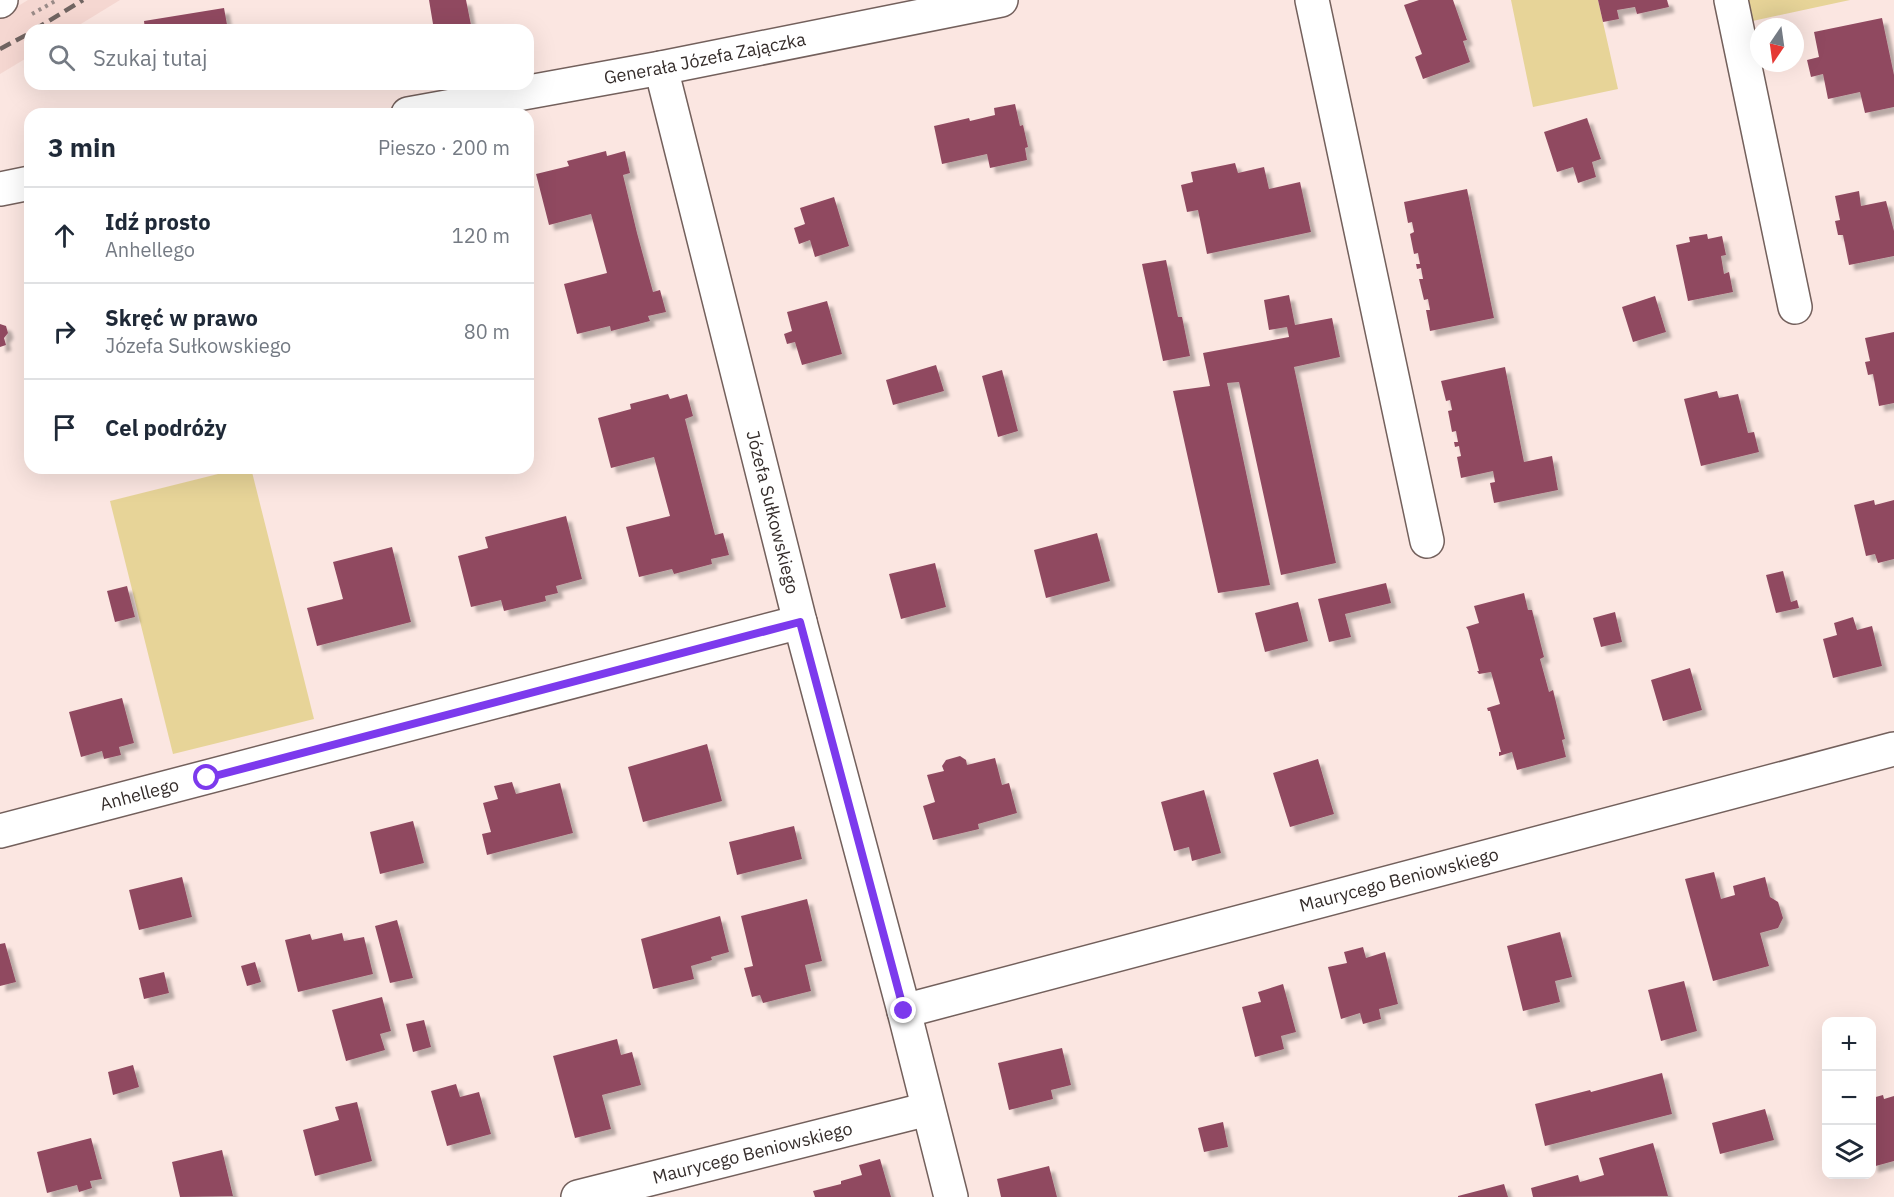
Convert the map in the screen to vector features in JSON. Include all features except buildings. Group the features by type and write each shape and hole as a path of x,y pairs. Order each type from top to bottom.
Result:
{"street":[{"name":"Generała Józefa Zajączka","path":"441,108 661,68 1001,0"},
{"path":"1312,0 1427,541"},
{"path":"1731,0 1795,306"},
{"name":"Józefa Sułkowskiego","path":"661,68 800,622 951,1197"},
{"path":"0,189 24,184"},
{"name":"Anhellego","path":"0,831 800,622"},
{"name":"Maurycego Beniowskiego","path":"904,1011 1894,749"},
{"name":"Maurycego Beniowskiego","path":"578,1197 928,1109"}],"shaded area":[{"path":"28,0 120,0 81,24 24,24 24,60 0,74 0,17"},
{"path":"1511,0 1598,0 1618,89 1533,107"},
{"path":"1744,0 1850,0 1767,18 1750,18 1748,22"},
{"path":"218,474 253,474 314,719 173,754 110,501"}],"railway":[{"path":"44,24 83,0"},
{"path":"0,49 24,36"}],"route":[{"path":"207,778 800,622 904,1011"}]}
